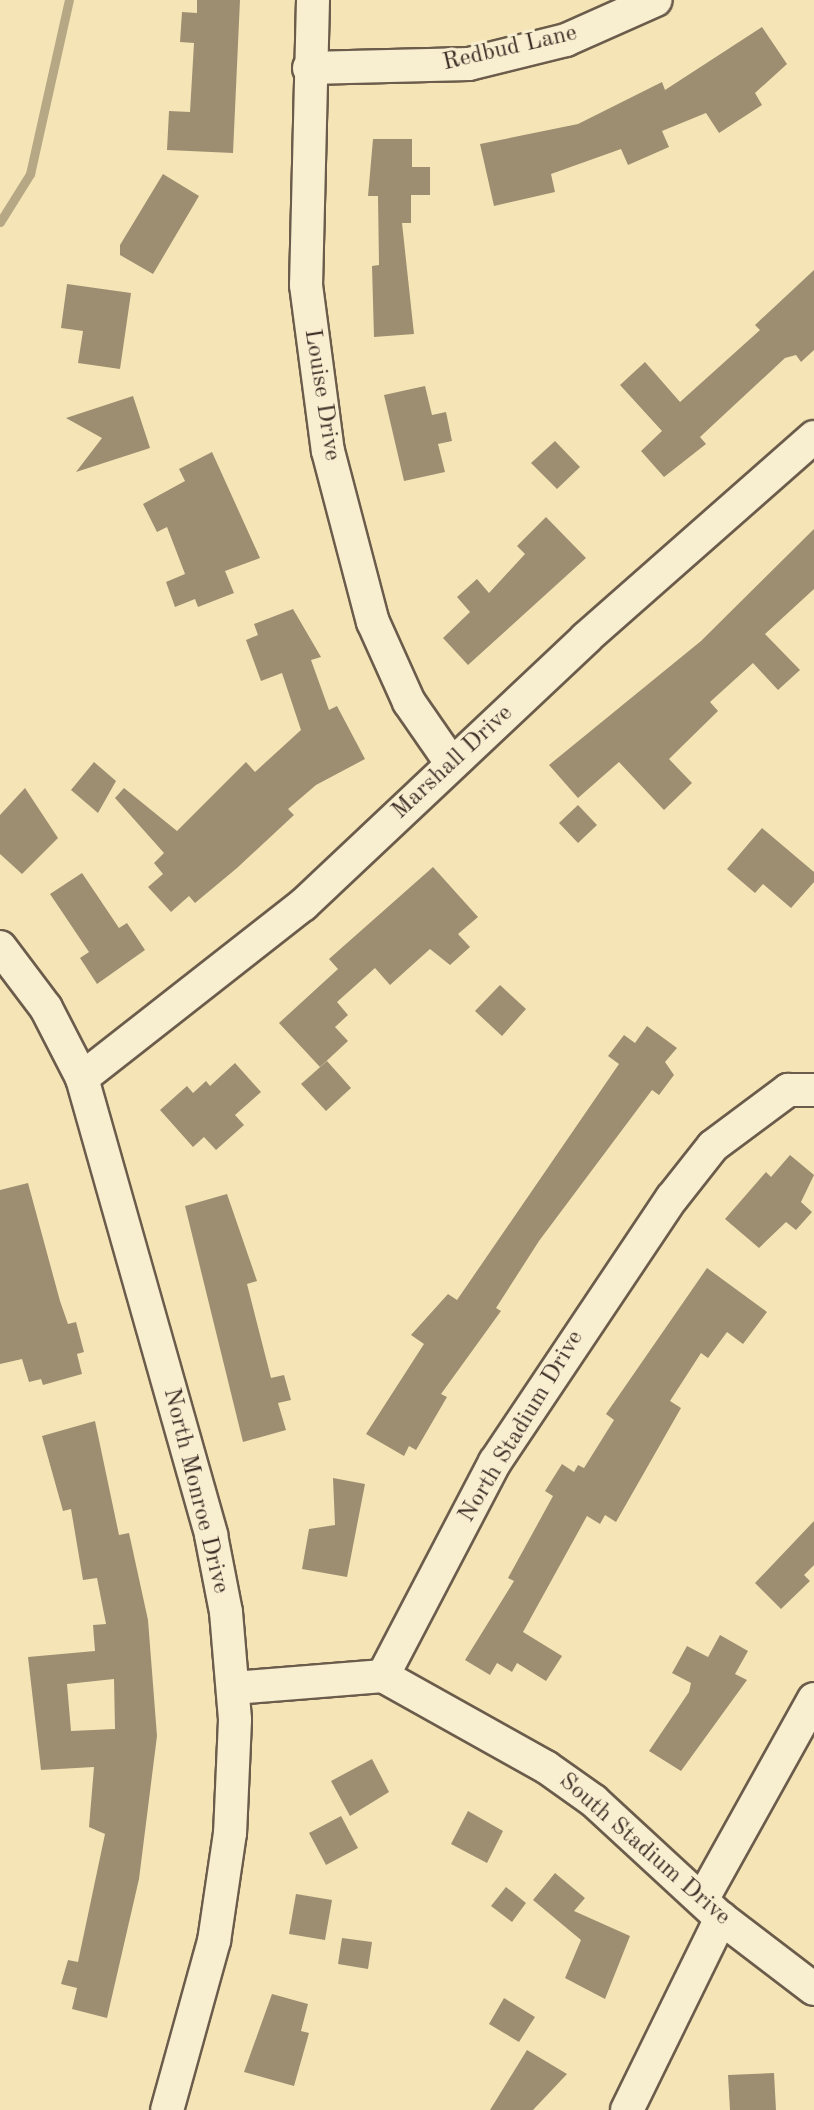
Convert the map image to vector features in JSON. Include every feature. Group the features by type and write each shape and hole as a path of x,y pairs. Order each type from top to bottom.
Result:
{"street":[{"name":"Louise Drive","path":"313,0 306,285 328,451 373,622 409,702 452,764"},
{"name":"Redbud Lane","path":"309,68 469,64 566,40 656,0"},
{"name":"Marshall Drive","path":"82,1078 303,905 452,764 814,437"},
{"name":"North Monroe Drive","path":"0,947 46,1008 82,1078 211,1535 234,1688 234,1777 223,1889 167,2110"},
{"name":"North Stadium Drive","path":"383,1676 495,1462 633,1252 713,1146 801,1090"},
{"path":"234,1688 383,1676"},
{"name":"South Stadium Drive","path":"383,1676 546,1767 616,1820 711,1909 814,1989"},
{"path":"627,2110 711,1909 814,1699"}],"building":[{"path":"197,0 240,0 233,153 167,150 169,111 190,112 194,43 180,42 182,12 197,13"},
{"path":"762,27 787,64 755,93 762,105 719,133 706,113 662,131 669,147 628,165 621,149 551,174 555,192 494,206 480,144 578,124 662,82 665,90"},
{"path":"373,139 412,139 412,167 430,167 430,195 411,195 411,223 402,223 414,334 374,337 372,266 379,265 378,196 368,196"},
{"path":"163,174 199,196 153,274 120,255 120,245"},
{"path":"814,270 814,350 801,362 796,355 785,358 700,437 706,444 664,477 641,451 662,431 620,385 645,362 680,402 760,330 755,325"},
{"path":"67,284 131,293 120,369 78,363 83,331 61,328"},
{"path":"425,386 432,415 446,412 452,441 438,444 445,472 404,481 384,395"},
{"path":"133,396 150,448 76,472 102,438 66,418"},
{"path":"555,441 580,467 557,489 531,463"},
{"path":"212,452 260,558 225,571 234,593 198,607 195,599 175,607 166,582 185,574 167,527 157,532 143,504 185,481 179,469"},
{"path":"546,517 586,558 468,665 443,638 470,612 457,597 477,579 489,593 525,554 517,546"},
{"path":"814,529 814,589 765,634 800,670 778,690 753,663 710,702 718,711 669,759 692,783 664,810 619,762 578,798 549,765 701,641"},
{"path":"293,609 321,657 311,660 329,710 337,706 365,759 316,785 288,809 294,815 237,868 195,903 189,896 171,912 148,887 163,874 154,863 164,853 115,798 124,788 177,831 246,762 255,772 301,730 282,673 261,681 246,640 258,635 254,624"},
{"path":"94,762 116,781 98,813 71,790"},
{"path":"25,788 58,838 22,874 0,854 0,815"},
{"path":"578,805 597,825 578,843 559,823"},
{"path":"762,828 814,872 814,882 791,908 763,884 755,893 727,869"},
{"path":"433,867 478,917 458,934 470,947 450,965 430,949 390,985 375,968 337,1002 348,1015 335,1027 348,1041 320,1067 279,1023 338,969 329,959"},
{"path":"82,873 119,928 127,923 145,950 97,984 80,958 89,952 50,894"},
{"path":"500,985 526,1009 502,1036 475,1011"},
{"path":"647,1026 677,1048 665,1062 674,1075 659,1095 652,1090 539,1241 496,1308 501,1311 441,1394 447,1397 416,1450 409,1446 404,1456 366,1434 424,1344 411,1335 448,1294 457,1300 619,1064 608,1056 624,1035 635,1043"},
{"path":"327,1061 351,1088 326,1111 301,1084"},
{"path":"235,1063 261,1092 235,1115 244,1125 216,1150 204,1137 193,1147 160,1110 187,1086 193,1093 206,1081 210,1086"},
{"path":"790,1155 814,1175 801,1202 812,1212 796,1230 786,1222 759,1248 725,1219 766,1172 771,1177"},
{"path":"28,1183 60,1301 68,1324 76,1322 84,1352 77,1354 82,1374 43,1385 41,1379 29,1382 22,1359 0,1364 0,1190"},
{"path":"227,1194 257,1281 247,1284 271,1378 284,1375 291,1400 278,1403 286,1430 243,1442 185,1206"},
{"path":"707,1268 767,1312 743,1344 727,1332 708,1358 701,1353 670,1401 681,1408 616,1522 605,1515 600,1524 587,1516 523,1632 562,1656 546,1681 517,1663 512,1672 497,1663 490,1675 465,1660 514,1581 508,1578 553,1496 545,1491 562,1464 574,1472 578,1465 584,1468 614,1420 606,1414"},
{"path":"95,1421 119,1535 129,1533 148,1620 157,1736 139,1879 107,2018 72,2009 77,1988 61,1984 68,1960 78,1962 105,1834 89,1827 94,1767 41,1770 28,1657 95,1651 93,1625 106,1624 97,1578 83,1580 71,1509 63,1511 42,1436","holes":["114,1679 115,1729 71,1731 67,1684"]},
{"path":"333,1478 365,1484 347,1577 302,1569 309,1529 335,1525"},
{"path":"814,1521 814,1565 804,1575 810,1581 781,1609 755,1583"},
{"path":"720,1635 748,1651 735,1674 747,1680 681,1771 649,1751 689,1692 691,1683 672,1673 687,1646 708,1657"},
{"path":"372,1759 389,1792 350,1816 331,1781"},
{"path":"468,1811 503,1831 487,1863 451,1844"},
{"path":"341,1816 358,1848 326,1865 309,1833"},
{"path":"555,1873 585,1898 574,1911 630,1936 605,1999 565,1978 581,1940 533,1900"},
{"path":"506,1887 526,1903 512,1922 491,1906"},
{"path":"296,1894 332,1900 325,1940 289,1934"},
{"path":"342,1938 372,1942 368,1969 338,1964"},
{"path":"272,1994 308,2004 301,2031 309,2033 294,2086 244,2072"},
{"path":"504,1998 535,2017 519,2042 489,2024"},
{"path":"527,2050 567,2074 533,2110 490,2110"},
{"path":"774,2073 776,2110 730,2110 728,2075"}],"waterway":[{"path":"0,222 30,174 69,0"}]}
